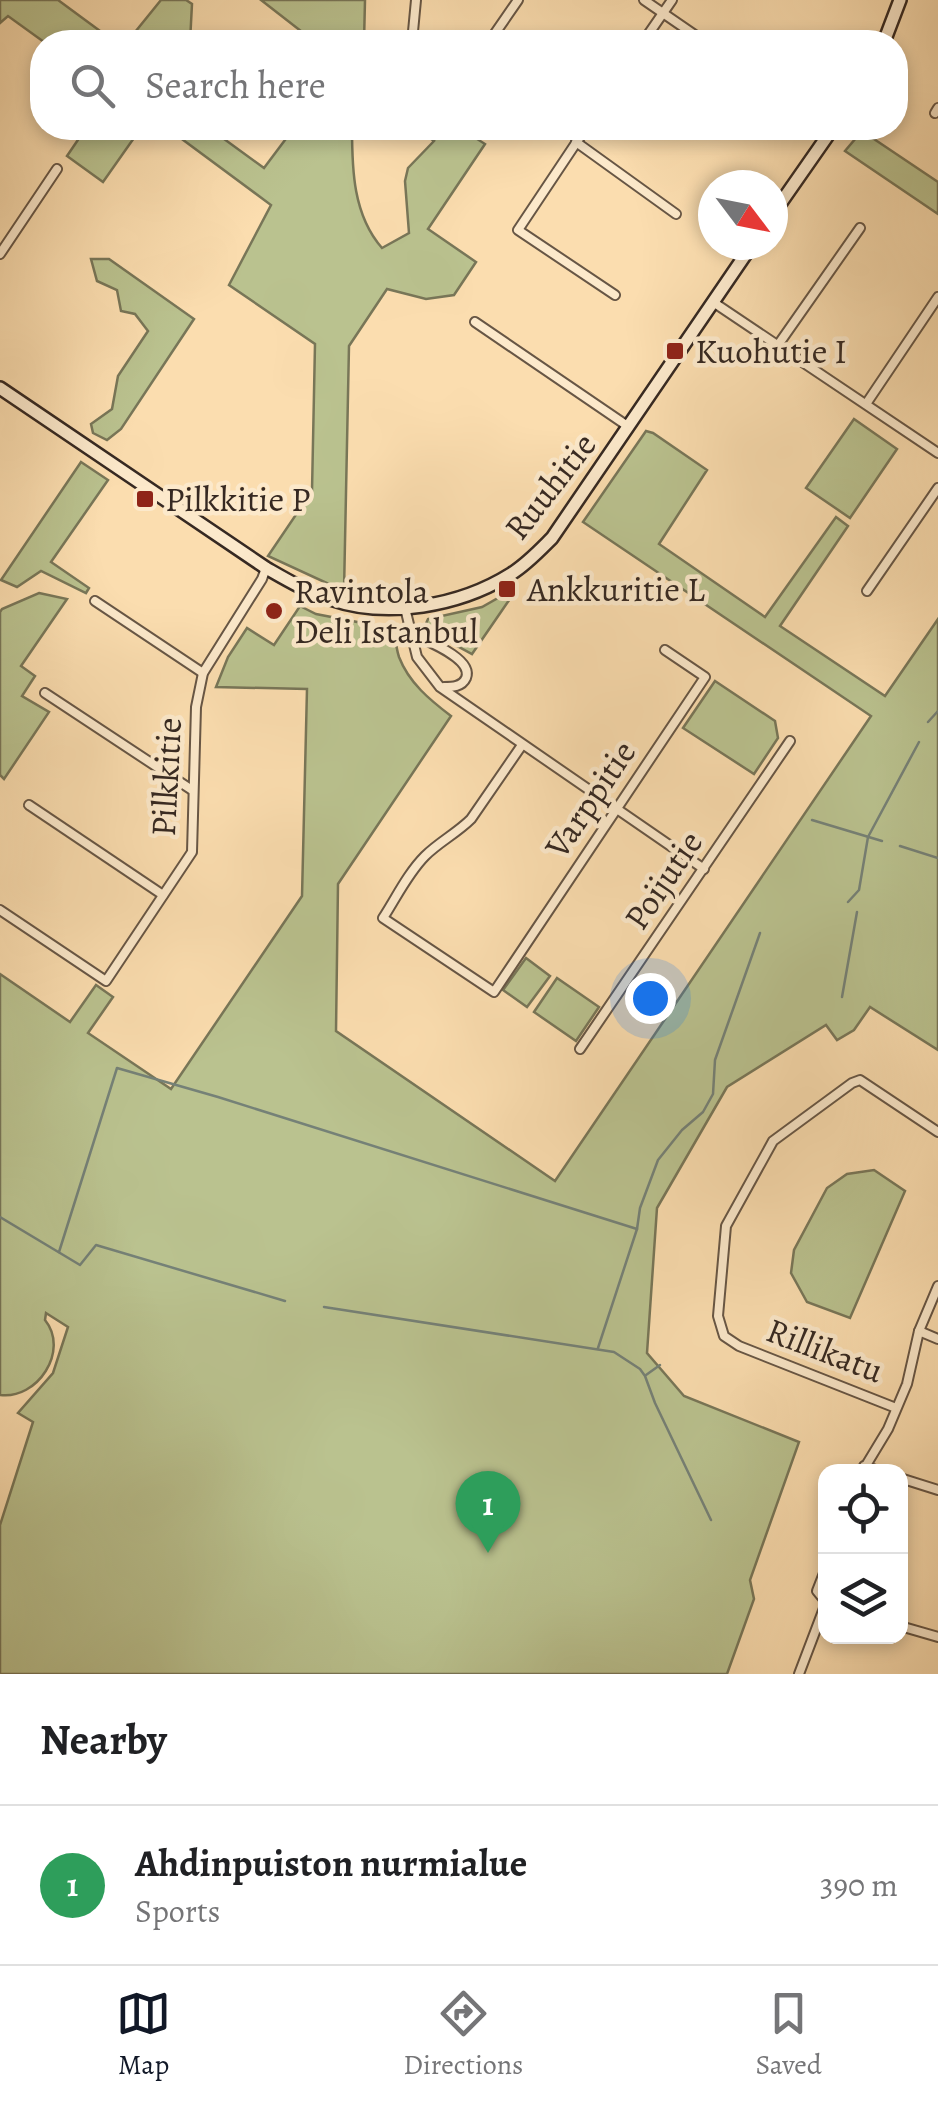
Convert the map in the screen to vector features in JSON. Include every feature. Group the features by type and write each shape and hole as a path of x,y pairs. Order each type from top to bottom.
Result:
{"street":[{"path":"413,30 416,0"},
{"path":"497,30 518,0"},
{"path":"644,0 688,30"},
{"path":"651,30 672,0"},
{"path":"889,30 900,0"},
{"path":"788,192 823,140"},
{"path":"615,295 518,230 576,142 676,214"},
{"path":"0,254 57,170"},
{"path":"778,345 860,228"},
{"name":"Ruuhitie","path":"0,388 266,568 330,600 380,609 433,605 509,576 552,538 742,260"},
{"path":"866,404 938,297"},
{"path":"713,302 938,453"},
{"path":"475,322 629,427"},
{"path":"867,591 938,488"},
{"name":"Pilkkitie","path":"0,910 106,981 192,852 196,707 203,673 266,568"},
{"path":"94,602 203,673"},
{"path":"405,608 417,657 432,680 704,870"},
{"path":"410,632 465,665 464,682 440,686"},
{"name":"Varppitie","path":"522,745 471,819 420,862 382,918 494,992 704,677 665,650"},
{"path":"45,693 192,790"},
{"name":"Poijutie","path":"580,1049 790,741"},
{"path":"29,805 162,895"},
{"name":"Rillikatu","path":"896,1408 739,1346 724,1336 718,1316 726,1226 774,1141 852,1083 860,1080 938,1132"},
{"path":"866,1464 888,1429 907,1384 918,1332 938,1286"},
{"path":"918,1332 938,1339"},
{"path":"908,1481 938,1490"},
{"path":"800,1674 818,1625"},
{"path":"908,1629 938,1638"}],"green space":[{"path":"0,0 58,0 99,30 30,32 8,16 0,23"},
{"path":"161,0 186,0 192,4 191,30 137,30"},
{"path":"261,0 365,0 364,30 300,30"},
{"path":"78,140 133,140 103,182 67,156"},
{"path":"183,140 226,140 264,168 285,140 353,140 360,206 382,248 409,233 405,181 408,168 433,140 479,140 485,144 428,229 476,262 454,295 426,299 387,289 349,346 344,591 268,556 312,491 315,344 229,285 271,205"},
{"path":"854,140 875,140 938,182 938,214 845,151"},
{"path":"91,259 109,259 194,319 121,429 107,440 93,433 91,424 112,409 118,376 148,331 135,314 121,311 117,290 97,281"},
{"path":"854,419 897,449 850,518 806,488"},
{"path":"646,431 707,470 659,544 765,617 836,517 848,526 780,626 885,696 938,619 938,1050 870,1007 854,1030 837,1040 826,1025 727,1087 657,1208 647,1353 684,1396 799,1442 750,1580 754,1599 727,1674 0,1674 0,1525 33,1422 18,1413 53,1373 68,1327 46,1313 54,1346 46,1371 26,1390 0,1395 0,974 70,1022 96,985 113,997 88,1033 171,1089 302,896 307,689 216,687 228,657 247,628 274,645 300,606 316,614 388,628 408,675 451,716 338,884 336,1031 555,1181 871,716 583,522"},
{"path":"81,462 108,480 51,562 89,588 86,593 41,571 17,587 1,580"},
{"path":"512,590 514,593 472,654 424,628 428,619 482,607"},
{"path":"39,593 67,599 21,666 35,676 22,696 49,712 4,779 0,775 0,612"},
{"path":"715,681 775,721 778,738 754,774 683,728"},
{"path":"526,958 550,976 527,1007 503,990"},
{"path":"557,978 599,1007 576,1041 534,1012"},
{"path":"874,1170 905,1191 850,1318 807,1302 791,1273 794,1250 827,1188 847,1174"}],"waterway":[{"path":"928,722 938,711"},
{"path":"848,902 859,890 868,837 919,742"},
{"path":"812,820 882,841"},
{"path":"900,846 938,858"},
{"path":"842,997 857,912"},
{"path":"598,1348 658,1160 682,1130 703,1112 713,1094 715,1060 760,933"},
{"path":"59,1252 117,1068 637,1229"},
{"path":"0,1217 80,1265 96,1245 285,1301"},
{"path":"324,1307 614,1352 645,1376 711,1520"},
{"path":"646,1375 660,1365"}],"place":[{"name":"Kuohutie I","path":"675,351"},
{"name":"Pilkkitie P","path":"145,499"},
{"name":"Ankkuritie L","path":"507,589"},
{"name":"Ravintola Deli Istanbul","path":"274,611"},
{"name":"Ahdinpuiston nurmialue","path":"488,1553"}]}
